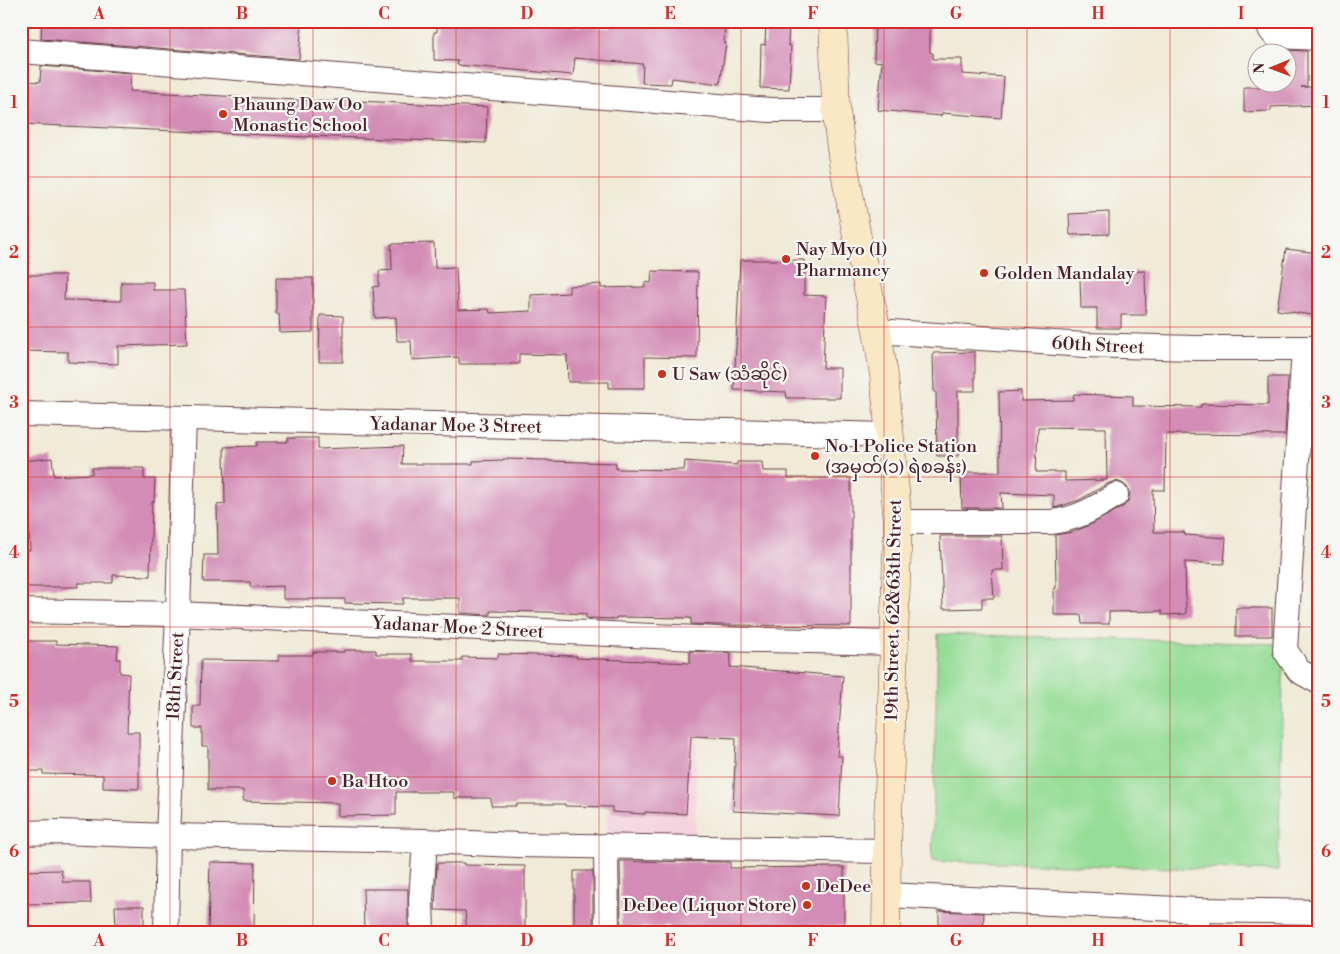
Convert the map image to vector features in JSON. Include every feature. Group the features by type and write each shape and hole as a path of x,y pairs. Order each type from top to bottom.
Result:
{"street":[{"name":"19th Street, 62&63th Street","path":"833,21 836,110 842,156 884,375 898,522 886,933"},
{"path":"1268,21 1270,29 1277,36 1319,38"},
{"path":"21,51 770,110 836,110"},
{"name":"60th Street","path":"877,331 1085,345 1195,348 1311,348"},
{"path":"1311,348 1285,650 1299,671 1319,682"},
{"name":"Yadanar Moe 3 Street","path":"21,414 890,435"},
{"name":"18th Street","path":"166,933 184,418"},
{"path":"898,522 1051,522 1074,518 1116,495"},
{"name":"Yadanar Moe 2 Street","path":"21,611 178,614 708,638 895,643"},
{"path":"21,833 60,832 606,846 887,850"},
{"path":"422,933 425,841"},
{"path":"606,846 608,933"},
{"path":"886,895 1197,922 1319,912"}],"shaded area":[{"path":"611,734 697,738 695,839 607,835"}],"green space":[{"path":"938,634 1284,644 1278,871 932,861"}],"building":[{"path":"42,21 302,21 299,59 41,39"},
{"path":"437,21 510,21 611,28 611,21 725,21 724,43 726,43 720,84 672,78 671,84 642,83 643,64 575,58 573,75 457,65 458,61 434,60 434,32 437,32"},
{"path":"766,21 789,21 788,45 791,46 789,89 760,88 761,44 765,45"},
{"path":"875,21 930,21 930,53 933,53 933,59 962,59 962,74 1004,77 1001,118 942,113 941,116 878,110 882,62 874,61"},
{"path":"1298,51 1307,51 1307,87 1319,87 1319,105 1271,107 1271,111 1244,112 1244,87 1248,87 1248,92 1298,92"},
{"path":"41,66 131,73 130,91 334,102 334,100 487,107 486,143 21,124 21,81 40,82"},
{"path":"1109,212 1109,234 1070,235 1069,214"},
{"path":"434,243 435,268 456,267 458,310 489,309 490,313 531,311 531,295 569,293 569,286 601,284 601,288 645,287 645,282 651,283 652,271 698,272 697,358 645,357 645,388 609,388 609,382 568,382 567,355 519,354 519,364 459,364 459,357 412,360 411,341 397,341 396,317 375,318 373,287 379,286 379,271 392,270 391,244"},
{"path":"1286,249 1319,253 1319,316 1277,310"},
{"path":"740,260 804,260 804,295 826,296 823,368 840,368 840,398 787,398 786,392 734,390"},
{"path":"1145,271 1146,315 1121,315 1121,328 1097,328 1097,308 1081,308 1080,278 1120,277 1120,272"},
{"path":"26,275 65,275 64,300 121,301 121,282 153,282 153,290 184,290 187,344 118,346 118,364 68,362 68,352 21,351 21,287 26,287"},
{"path":"276,278 313,278 313,332 280,333 279,314 276,314"},
{"path":"320,315 343,316 343,362 319,362"},
{"path":"975,352 975,391 958,391 958,456 937,456 933,353"},
{"path":"1268,377 1288,377 1285,435 1166,434 1165,490 1153,490 1154,532 1184,532 1185,535 1226,538 1224,564 1185,562 1186,614 1162,615 1162,611 1109,612 1109,624 1082,624 1081,615 1054,615 1054,589 1056,588 1055,535 1073,532 1090,525 1123,507 1128,501 1130,494 1127,487 1122,483 1116,481 1109,483 1079,500 1054,508 1054,495 1001,493 1002,508 962,508 961,472 1000,472 999,392 1021,391 1021,401 1073,400 1074,394 1133,396 1133,406 1201,407 1201,404 1268,405","holes":["1038,427 1106,428 1107,480 1065,481 1065,472 1036,472"]},
{"path":"1316,378 1319,378 1319,438 1312,437"},
{"path":"288,438 318,438 318,449 403,446 402,464 473,464 473,461 503,459 616,463 616,469 684,470 685,461 737,465 737,462 762,462 763,471 788,471 788,478 851,478 851,626 691,624 691,618 586,618 586,614 547,612 490,611 490,615 460,613 460,598 403,598 403,604 345,603 345,599 283,599 283,586 250,587 250,582 203,582 204,555 218,555 217,505 225,504 224,447 257,446 257,442 288,442"},
{"path":"52,458 54,476 92,474 92,468 144,468 144,479 155,479 154,502 152,502 150,576 113,575 113,583 78,583 78,587 21,587 21,561 26,561 26,550 30,550 26,493 21,494 21,461"},
{"path":"940,536 1002,536 1003,570 992,570 994,598 982,598 982,608 943,609"},
{"path":"1236,608 1272,608 1272,636 1236,636"},
{"path":"21,641 56,641 56,644 118,646 117,659 120,659 120,673 129,674 127,732 139,732 139,789 103,788 103,775 43,774 43,771 21,771"},
{"path":"344,650 376,650 376,654 412,654 412,661 462,661 462,657 498,658 498,654 577,656 576,658 690,663 690,651 731,653 730,667 843,676 837,756 842,756 839,816 733,811 736,738 691,736 686,814 612,812 612,807 565,806 565,804 491,806 491,798 454,798 454,792 396,792 396,815 338,816 338,803 243,801 243,790 208,790 208,746 202,746 202,728 193,728 193,706 200,706 201,660 279,661 279,655 313,655 313,652 344,652"},
{"path":"620,861 730,862 730,868 844,867 844,926 669,930 669,927 621,928"},
{"path":"210,862 255,863 254,932 208,932"},
{"path":"437,863 525,866 525,933 467,933 465,911 435,910"},
{"path":"61,870 63,882 90,882 91,903 21,904 21,871"},
{"path":"574,871 593,871 593,932 574,933"},
{"path":"363,889 408,889 408,933 364,933"},
{"path":"115,906 144,906 144,933 116,933"},
{"path":"939,911 984,913 983,933 939,933"}],"place":[{"name":"Phaung Daw Oo Monastic School","path":"223,114"},
{"name":"Nay Myo (1) Pharmancy","path":"786,259"},
{"name":"Golden Mandalay","path":"984,273"},
{"name":"U Saw (သံဆိုင်)","path":"662,374"},
{"name":"No 1 Police Station (အမှတ်(၁) ရဲစခန်း)","path":"815,456"},
{"name":"Ba Htoo","path":"332,781"},
{"name":"DeDee","path":"806,886"},
{"name":"DeDee (Liquor Store)","path":"807,905"}]}
